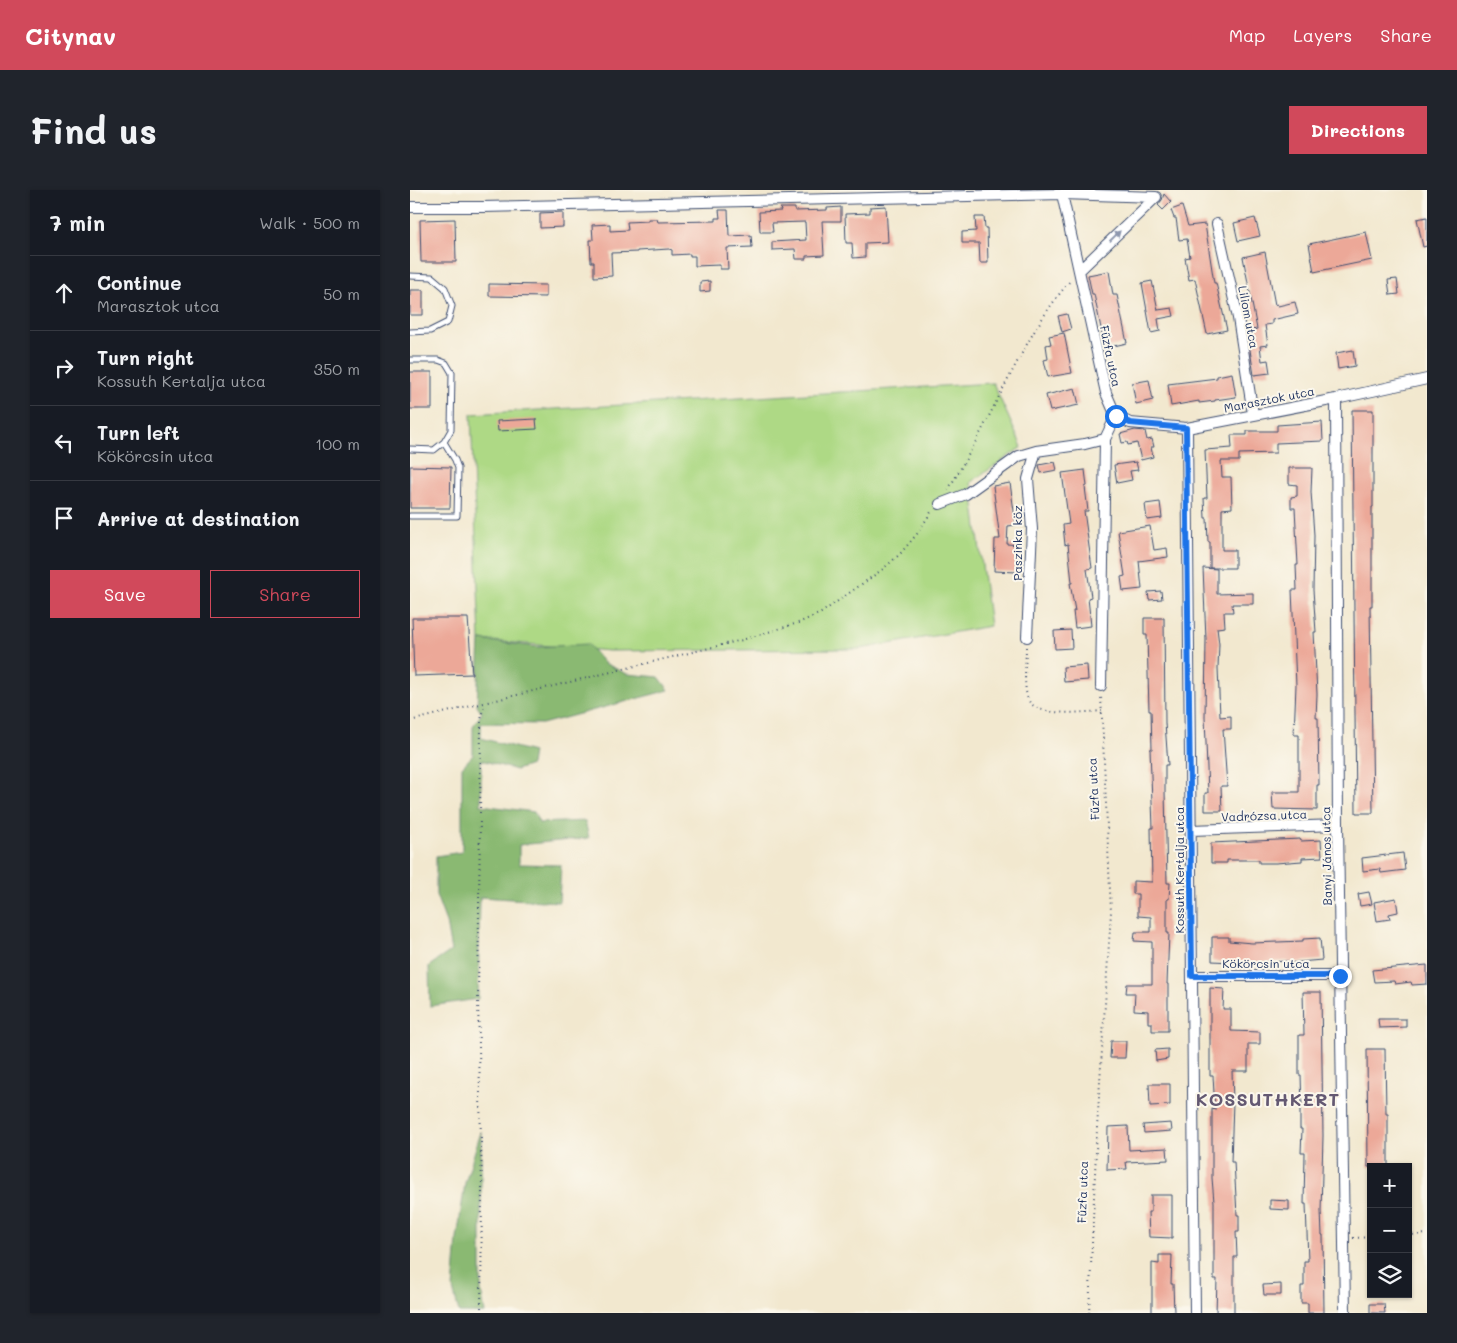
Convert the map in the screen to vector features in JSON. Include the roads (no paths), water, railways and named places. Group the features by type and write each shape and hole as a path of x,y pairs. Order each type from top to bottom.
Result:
{"street":[{"path":"410,207 1156,193"},
{"path":"1080,270 1156,193"},
{"name":"Fűzfa utca","path":"1062,194 1106,393 1116,416"},
{"name":"Liliom utca","path":"1217,224 1238,318 1253,414"},
{"name":"Marasztok utca","path":"1116,416 1136,424 1186,428 1427,379"},
{"name":"Banyi János utca","path":"1336,399 1338,825 1344,1313"},
{"path":"1101,686 1105,439 1116,416"},
{"name":"Kossuth Kertalja utca","path":"1186,428 1195,1313"},
{"path":"940,504 966,494 1019,456 1036,451 1105,439"},
{"name":"Paszinka köz","path":"1027,636 1032,529 1028,479 1036,451"},
{"name":"Vadrózsa utca","path":"1191,830 1338,825"},
{"name":"Kökörcsin utca","path":"1192,976 1340,976"}],"lane":[{"path":"410,276 432,277 445,288 452,306 448,322 430,331 410,332"},
{"path":"410,360 438,360 446,364 452,373 450,430 444,442 434,450 410,449"},
{"path":"410,516 456,516 458,468 456,460 444,442"}],"district":[{"name":"KOSSUTHKERT","path":"1268,1099"}]}
